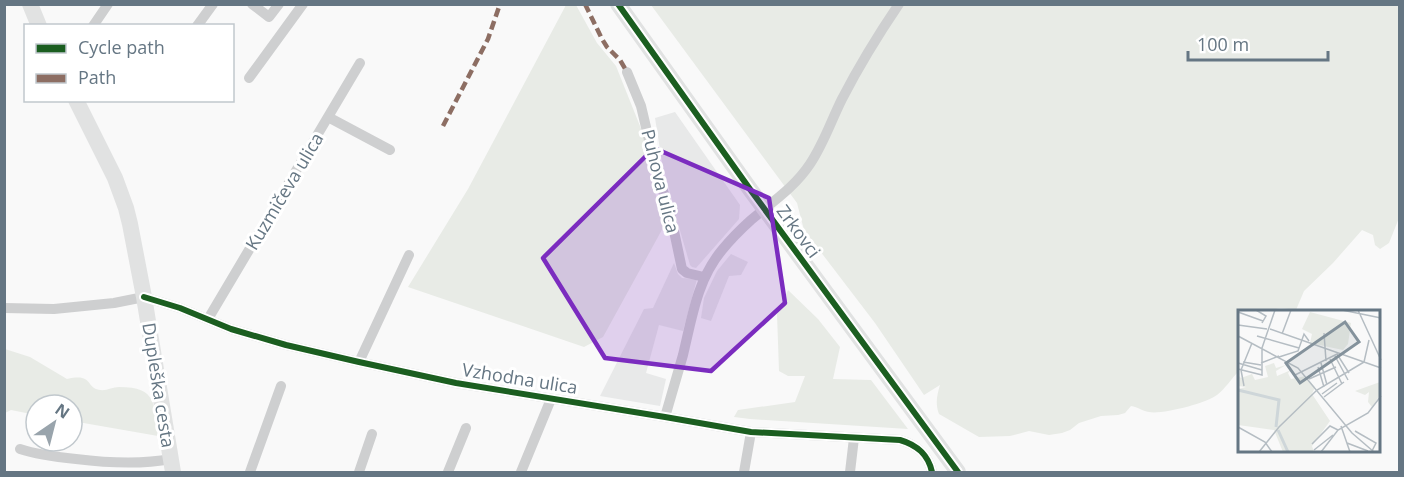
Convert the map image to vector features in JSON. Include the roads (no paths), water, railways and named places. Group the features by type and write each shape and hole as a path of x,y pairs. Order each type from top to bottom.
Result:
{"street":[{"path":"30,4 38,24"},
{"path":"94,24 108,4"},
{"path":"198,24 213,4"},
{"path":"252,4 269,17 279,4"},
{"path":"249,78 303,4"},
{"name":"Zrkovci","path":"618,4 765,210 958,472"},
{"path":"665,417 689,324 704,277 715,258 751,220 789,190 802,176 824,141 842,99 899,4"},
{"name":"Kuzmičeva ulica","path":"208,319 360,63"},
{"name":"Puhova ulica","path":"627,72 641,106 654,161 671,217 682,269 687,273 704,277"},
{"name":"Dupleška cesta","path":"77,102 109,164 126,208 144,297 172,466"},
{"path":"328,117 390,150"},
{"path":"359,362 410,255"},
{"path":"4,308 54,309 114,303 144,297"},
{"name":"Vzhodna ulica","path":"144,297 254,336 456,383 751,432 900,440 914,444 925,455 932,472"},
{"path":"250,472 281,386"},
{"path":"521,472 550,399"},
{"path":"448,472 466,428"},
{"path":"744,472 751,432"},
{"path":"359,472 372,434"},
{"path":"850,472 854,438"},
{"path":"20,449 38,455 172,466"}]}
